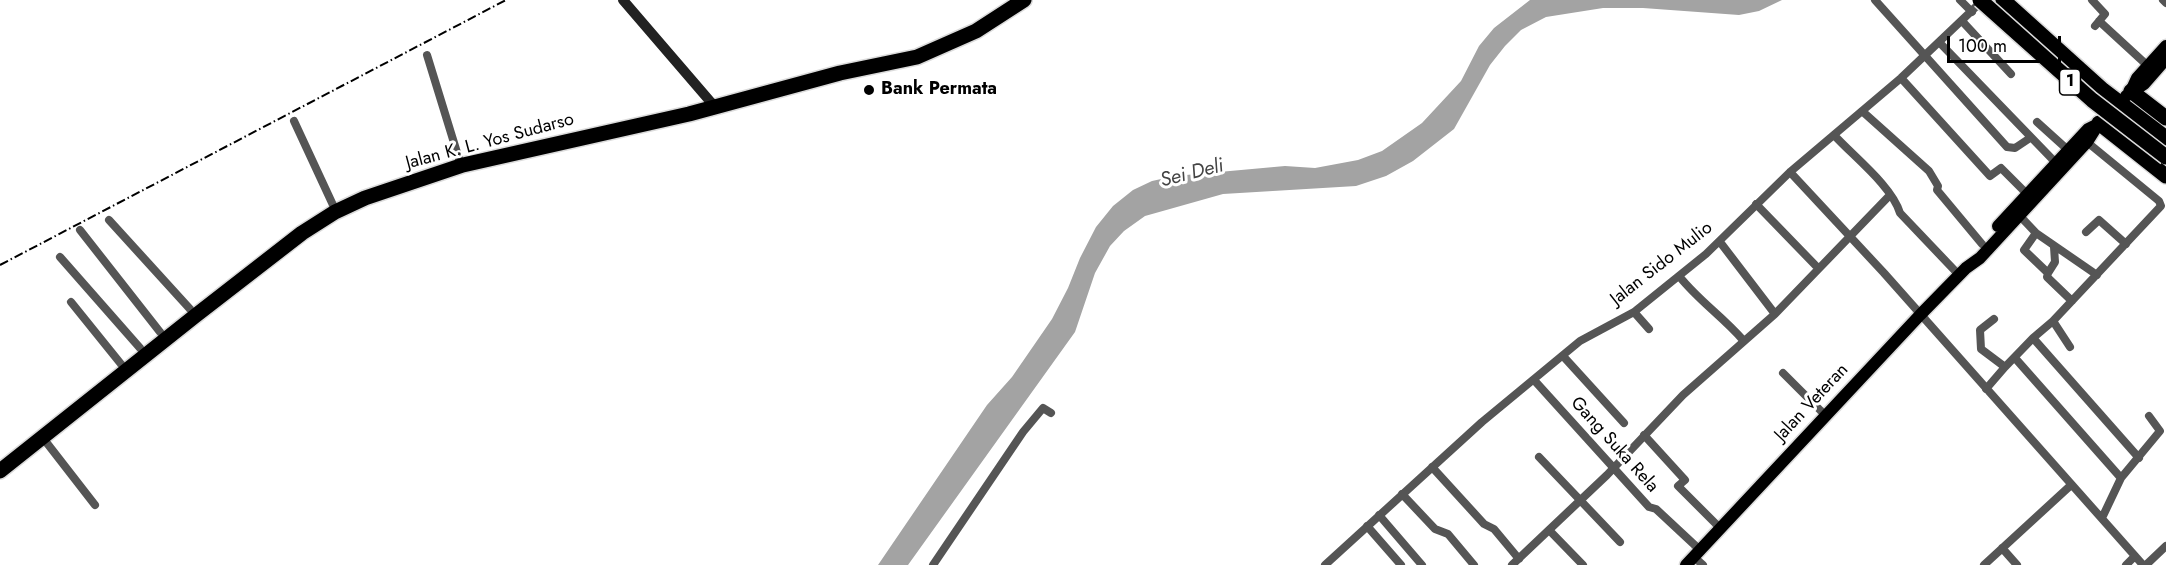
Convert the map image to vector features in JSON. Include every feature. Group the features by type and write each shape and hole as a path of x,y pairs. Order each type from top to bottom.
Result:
{"highway":[{"name":"Jalan K. L. Yos Sudarso","path":"0,458 298,226 333,205 459,159 714,104 915,47 963,28 1010,0"},
{"name":"Jalan K. L. Yos Sudarso","path":"0,471 302,233 335,212 365,198 463,165 840,73 917,57 976,31 1024,0"},
{"name":"1","path":"2003,0 2103,90 2166,138"},
{"name":"1","path":"1978,4 2092,100 2166,157"},
{"path":"2131,91 2166,118"},
{"path":"2099,123 2166,176"}],"main road":[{"name":"Jalan Veteran","path":"2131,91 2137,78 2166,46"},
{"name":"Jalan Veteran","path":"1962,271 1980,258 2087,142 2099,123 2131,91 2144,84 2166,59"},
{"name":"Jalan Veteran","path":"1696,559 1720,528 1962,271 1982,244 2027,194 2088,129 2099,123"}],"street":[{"path":"623,0 714,104"},
{"path":"1875,0 2007,147 2015,148 2030,138"},
{"path":"1960,0 1978,4"},
{"path":"2092,0 2105,14 2097,24 2148,66"},
{"name":"Jalan Sido Mulio","path":"1324,565 1432,467 1580,340 1634,312 1720,242 1790,172 1901,78 1978,4"},
{"path":"1962,21 2011,74"},
{"path":"1939,42 2056,163"},
{"path":"428,55 459,159"},
{"path":"1901,78 1990,176 2001,168 2027,194"},
{"path":"1862,111 1929,171 1938,186 1937,190 1982,244"},
{"path":"294,121 333,205"},
{"path":"2037,122 2068,150"},
{"path":"1834,135 1890,195 1900,213 1962,271"},
{"path":"1986,389 2033,338 2053,321 2097,275 2161,204 2087,142"},
{"path":"1790,172 1986,389 2070,486 2144,565 2166,546"},
{"path":"1432,467 1484,524 1494,529 1515,562 1743,340 1775,314 1890,195"},
{"path":"1756,204 1818,268"},
{"path":"2019,215 2036,233 2054,247 2097,275"},
{"path":"109,220 190,309"},
{"path":"2086,232 2099,220 2126,244"},
{"path":"80,230 160,332"},
{"path":"2036,233 2024,250 2048,273"},
{"path":"1720,242 1775,314"},
{"path":"2054,247 2055,262 2047,277 2072,301"},
{"path":"60,257 140,348"},
{"path":"1679,276 1713,313 1722,316 1743,340"},
{"path":"71,302 121,364"},
{"path":"1634,312 1649,329"},
{"path":"1994,319 1980,330 1980,347 2005,367"},
{"path":"2053,321 2070,346"},
{"path":"2033,338 2139,458"},
{"path":"1563,356 1624,423"},
{"path":"2015,358 2121,478"},
{"path":"1783,373 1825,415"},
{"name":"Gang Suka Rela","path":"1534,380 1612,469 1649,507 1656,509 1696,559"},
{"path":"933,565 1023,432 1043,408 1051,413"},
{"path":"2102,518 2121,478 2160,430 2149,416"},
{"path":"1644,435 1684,480 1678,486 1720,528"},
{"path":"43,438 95,506"},
{"path":"1539,457 1620,543"},
{"path":"1984,565 2070,486"},
{"path":"1402,494 1435,529 1448,534 1474,565"},
{"path":"1379,515 1422,565"},
{"path":"1367,526 1401,565"},
{"path":"1549,530 1583,565"},
{"path":"2002,548 2017,565"},
{"path":"2126,565 2135,556"}],"shaded area":[{"path":"1530,0 1782,0 1759,11 1739,15 1643,8 1603,8 1546,17 1521,30 1505,46 1490,65 1454,129 1413,161 1386,176 1356,186 1223,194 1145,216 1124,231 1110,246 1095,273 1075,332 908,565 878,565 987,405 1012,377 1052,319 1096,227 1113,206 1133,190 1152,181 1175,176 1285,166 1315,168 1358,160 1382,151 1422,123 1461,81 1479,46 1494,28"}],"railway":[{"path":"0,265 506,0"}],"place":[{"name":"Bank Permata","path":"869,90"}],"water label":[{"name":"Sei Deli","path":"1192,174"}]}
